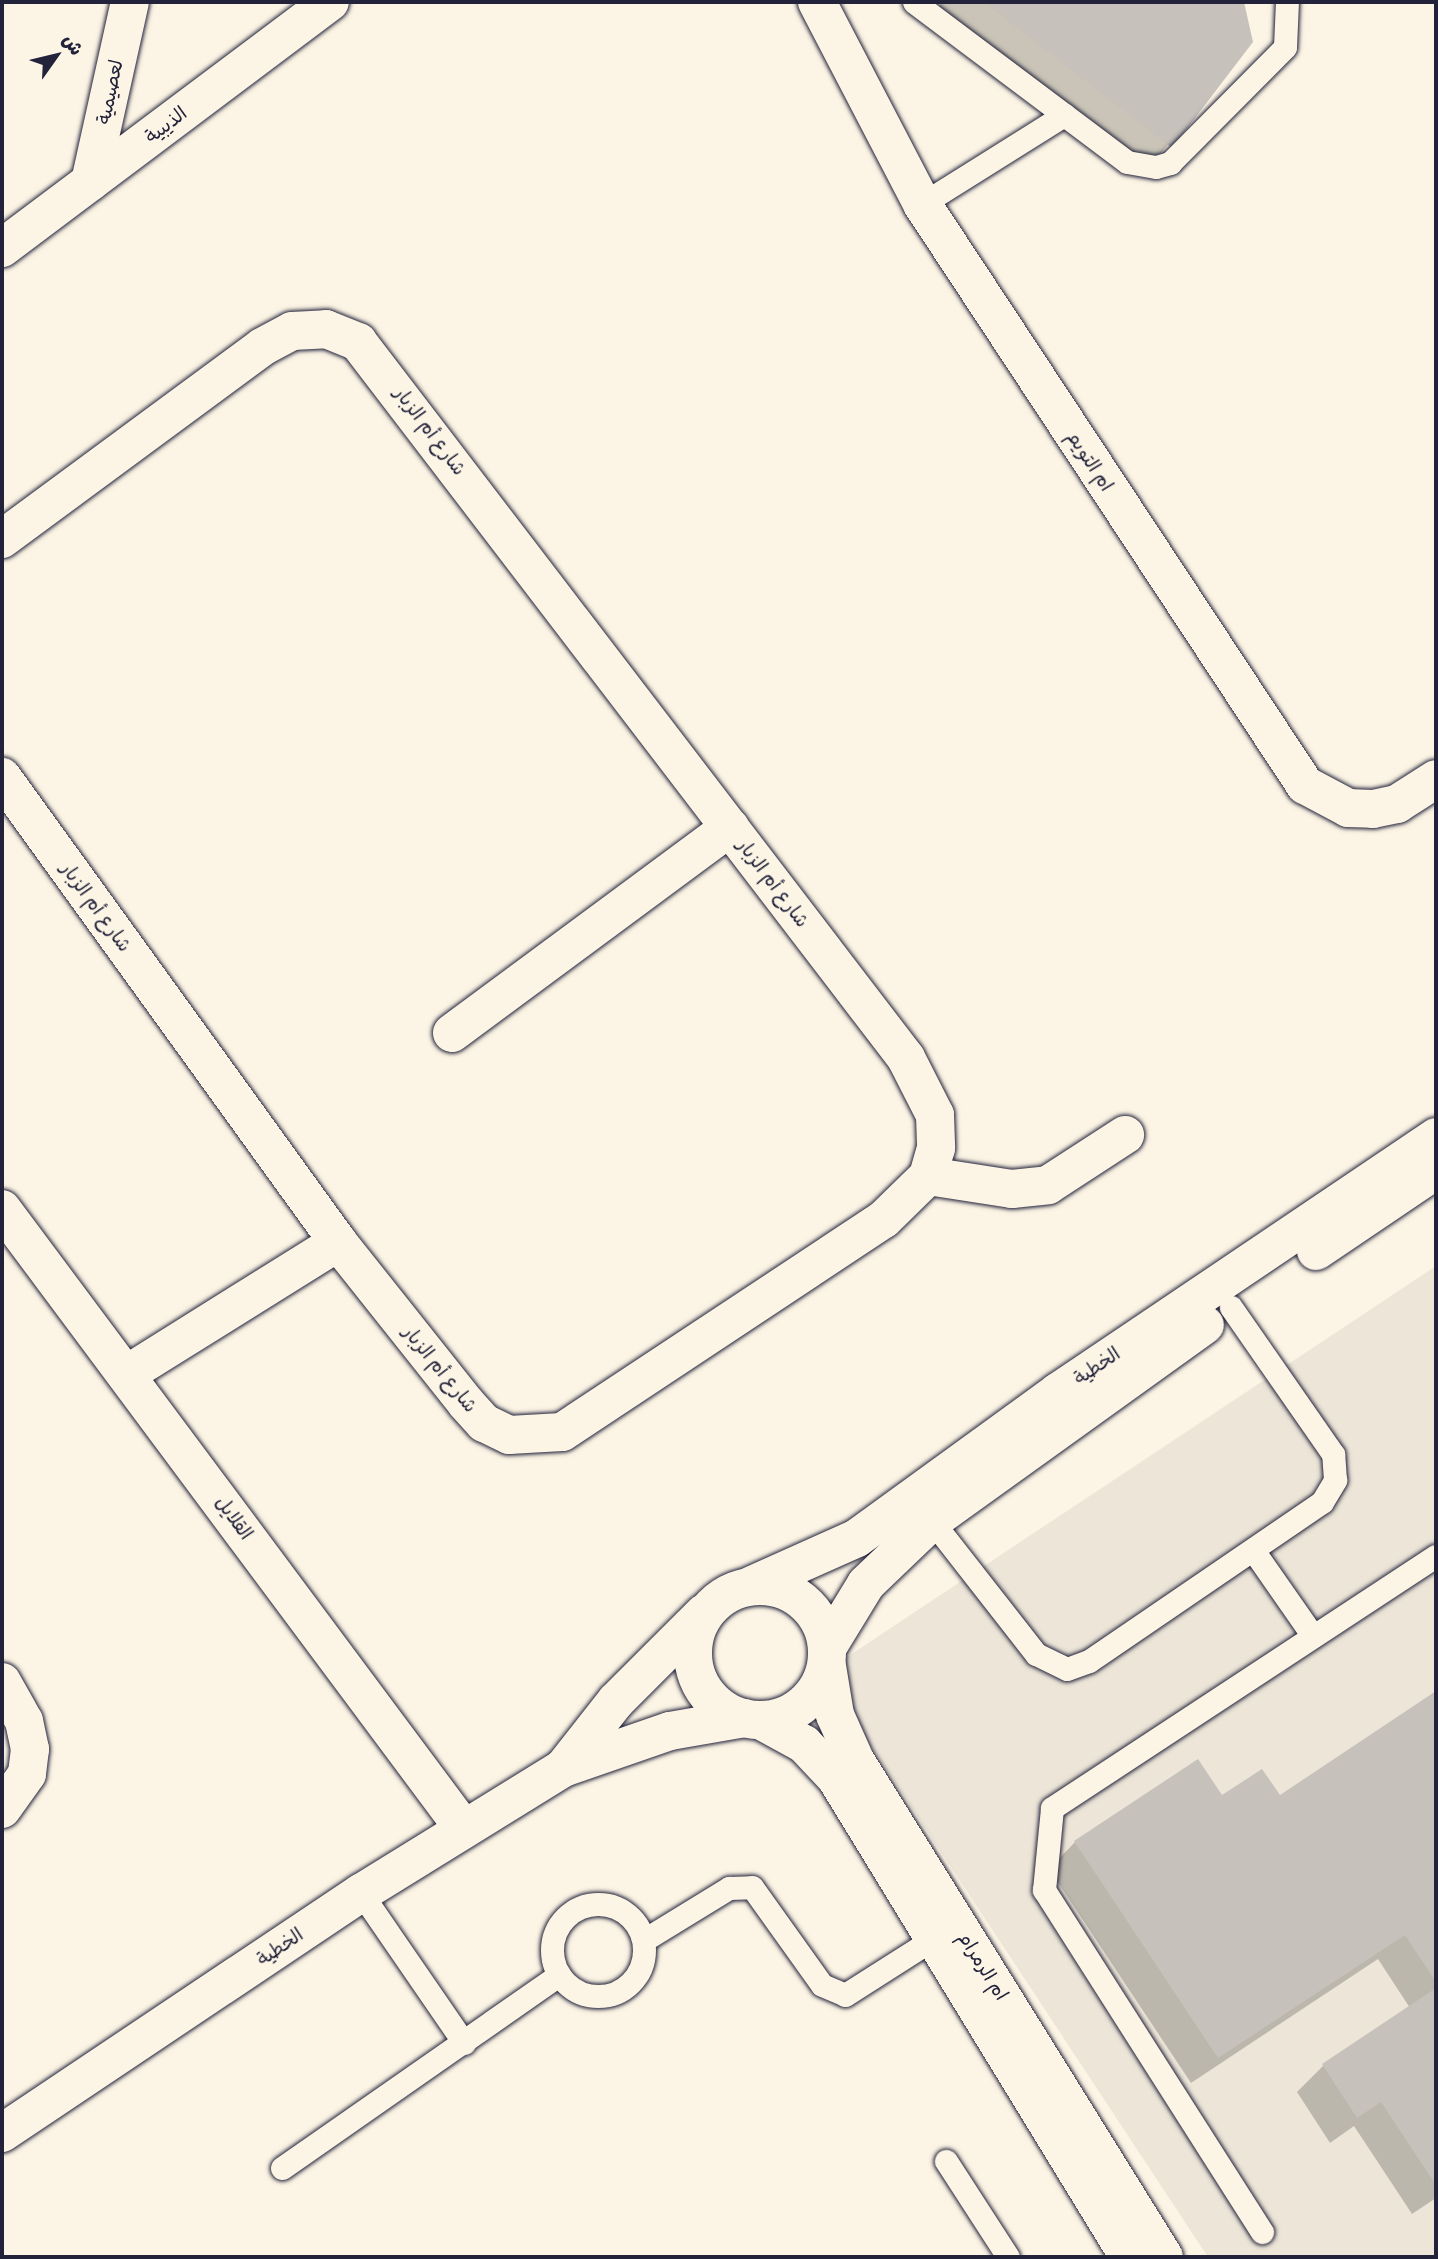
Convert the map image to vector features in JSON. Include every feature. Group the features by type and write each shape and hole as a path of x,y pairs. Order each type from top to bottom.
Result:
{"street":[{"name":"لعصيمية","path":"90,182 130,2"},
{"name":"الذيبية","path":"2,248 330,2"},
{"name":"ام التويم","path":"819,2 922,204 1305,785 1348,808 1373,809 1396,804 1436,779"},
{"name":"شارع أم الزبار","path":"2,539 262,347 292,331 326,329 358,342 730,827 924,1086 935,1115 936,1148 928,1176 884,1219 562,1432 536,1438 484,1423 338,1242 2,777"},
{"path":"452,1033 730,827"},
{"path":"928,1176 1012,1189 1048,1185 1125,1135"},
{"name":"الخطية","path":"752,1585 857,1538 1058,1392 1436,1137"},
{"name":"الخطية","path":"827,1657 866,1584 932,1521 1231,1307 1436,1170"},
{"name":"القلايل","path":"2,1209 464,1829"},
{"path":"127,1374 338,1242"},
{"path":"752,1585 788,1591 803,1601 827,1657 810,1698 753,1720 724,1710 696,1675 694,1642 706,1611 735,1589 752,1585"},
{"name":"الخطية","path":"563,1768 616,1701 706,1611"},
{"name":"ام الرمرام","path":"827,1657 835,1715 855,1760 1164,2257"},
{"path":"2,1682 24,1721 30,1749 27,1774 2,1809"},
{"name":"الخطية","path":"2,2133 361,1892 563,1768 646,1738 753,1720"},
{"name":"ام الرمرام","path":"753,1720 804,1744 836,1778 1129,2257"}],"lane":[{"path":"914,2 1127,162 1170,163 1285,47 1287,2"},
{"path":"922,204 1064,115"},
{"path":"932,1521 1036,1654 1066,1669 1089,1661 1322,1502 1336,1467 1231,1307"},
{"path":"1253,1550 1313,1636"},
{"path":"1262,2232 1044,1890 1052,1808 1436,1556"},
{"path":"644,1940 729,1888 752,1887 822,1985 845,1995 933,1939"},
{"path":"361,1892 464,2043"},
{"path":"612,1905 638,1925 644,1940 639,1972 616,1993 584,1994 559,1975 552,1960 556,1928 580,1906 612,1905"},
{"path":"282,2168 559,1975"},
{"path":"946,2161 1009,2257"}],"shaded area":[{"path":"1436,1266 1436,2257 1208,2257 823,1673"}],"building":[{"path":"984,2 1244,2 1253,42 1172,148"},
{"path":"1436,1691 1436,1982 1405,1935 1218,2058 1074,1841 1198,1759 1222,1795 1262,1769 1280,1795"},
{"path":"1436,1988 1436,2185 1381,2102 1357,2118 1322,2064"}]}
